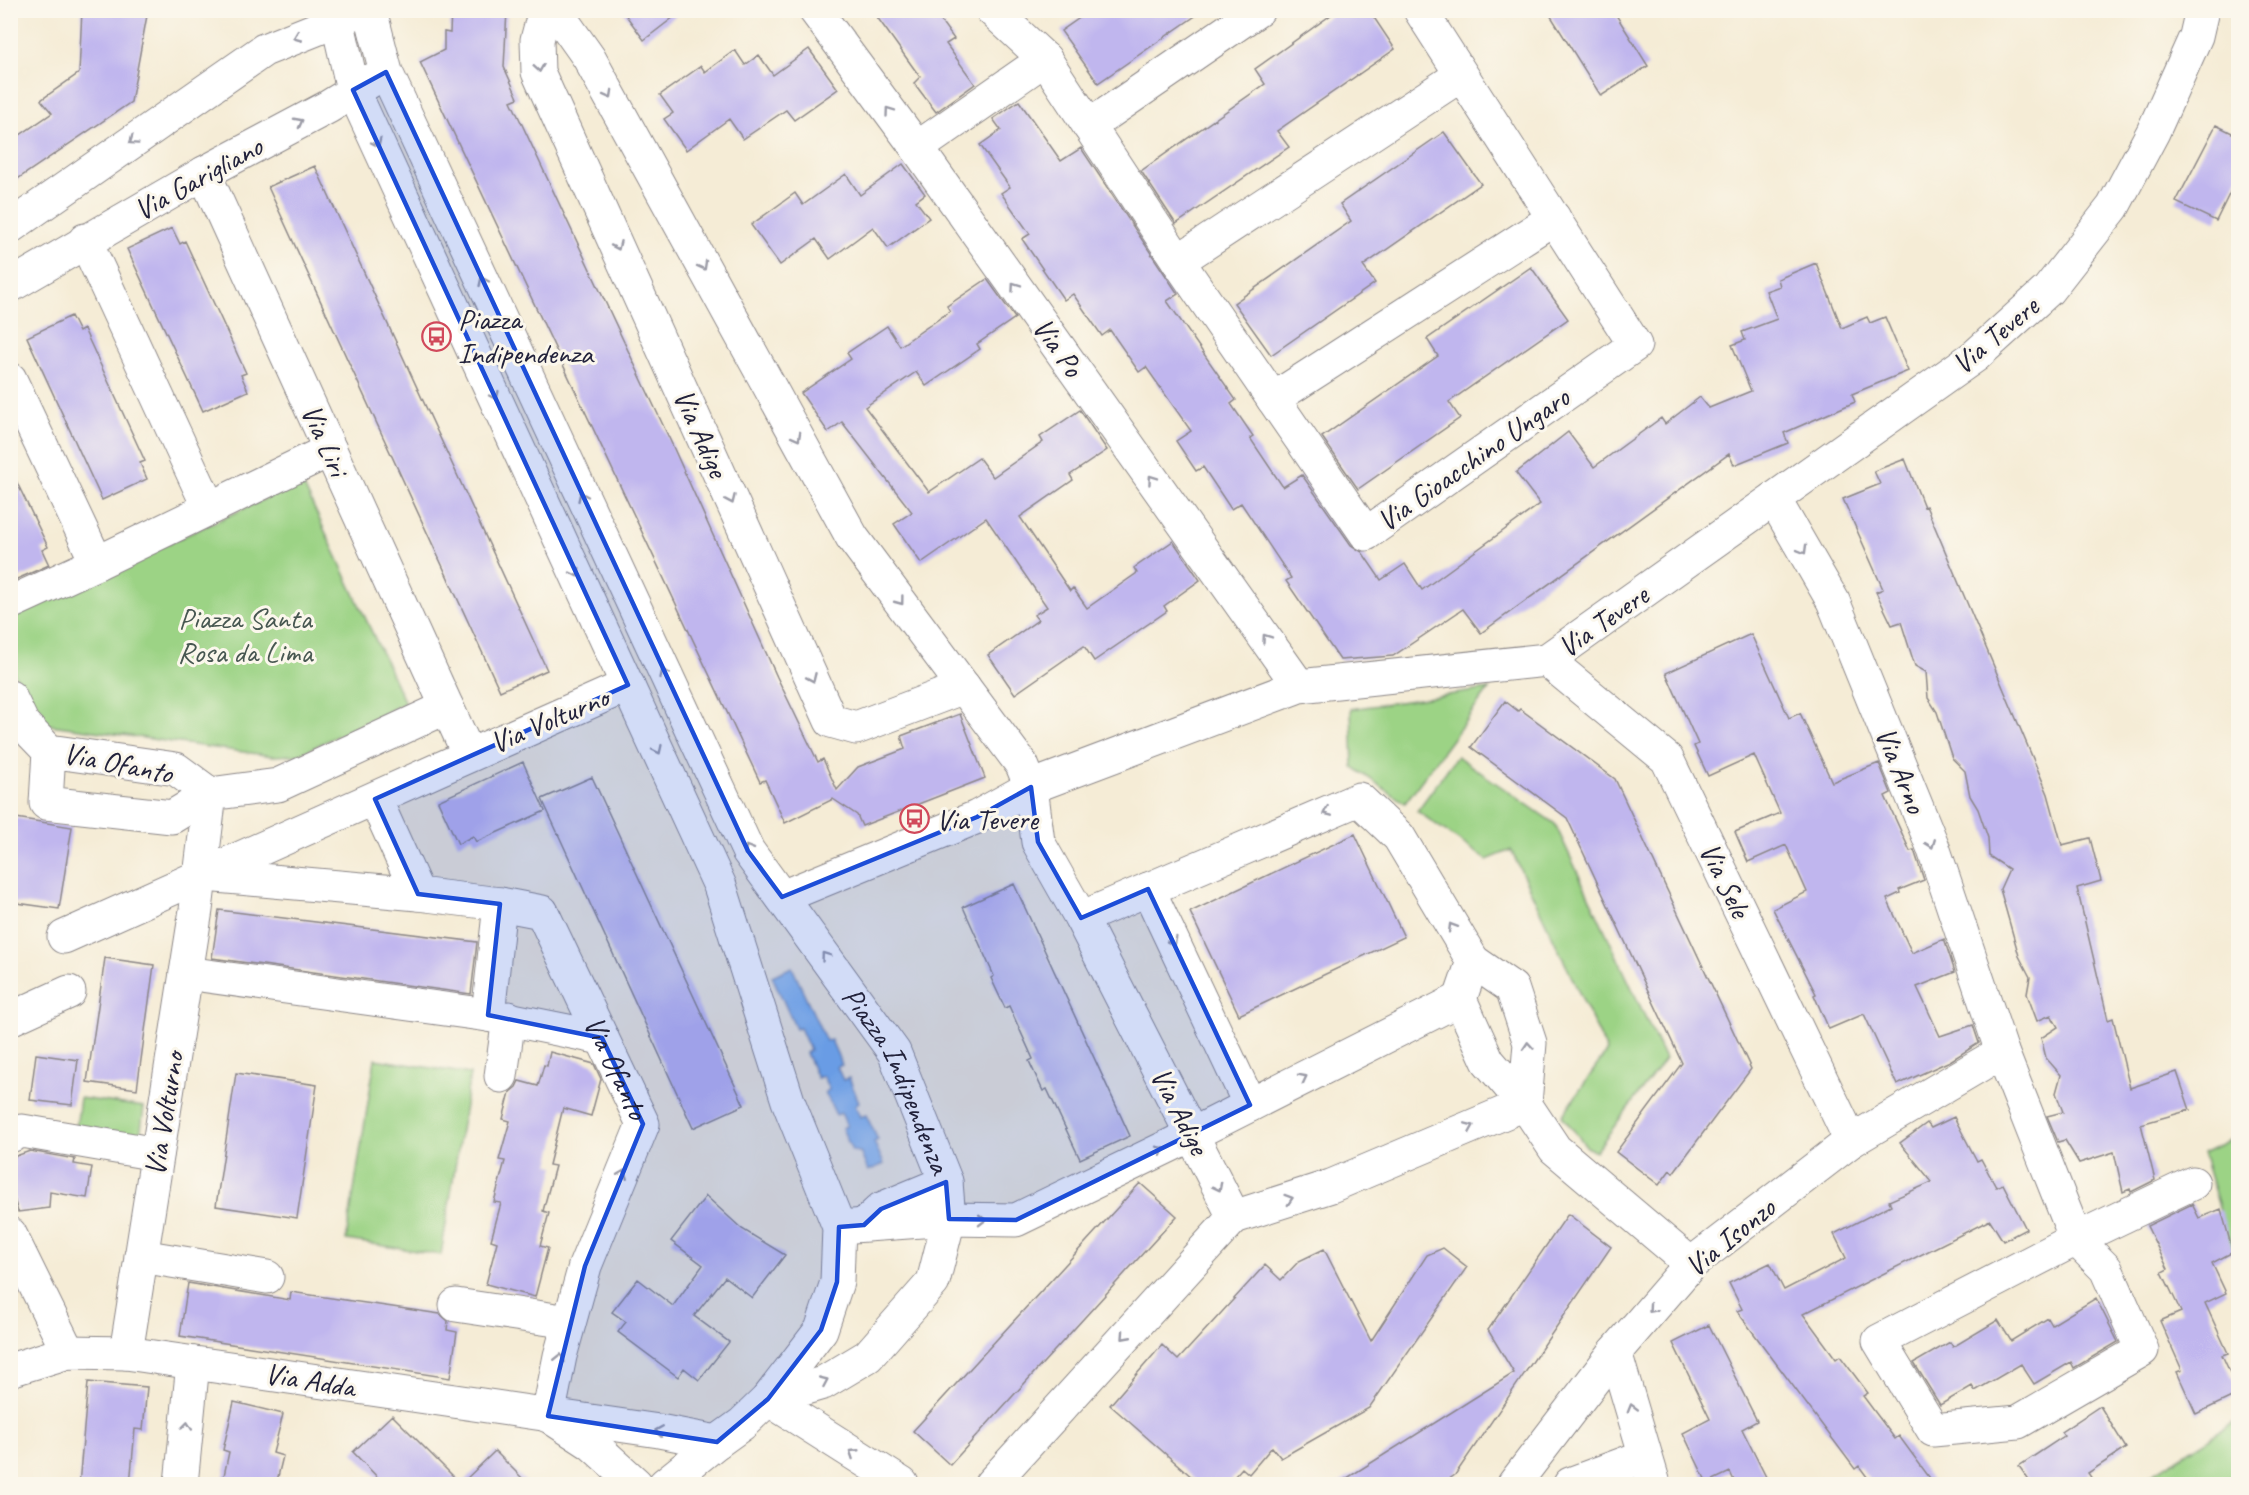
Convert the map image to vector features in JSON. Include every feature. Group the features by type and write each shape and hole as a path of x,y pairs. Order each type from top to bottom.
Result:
{"street":[{"name":"Via Adige","path":"545,10 537,40 538,72 831,721 856,728 964,687"},
{"name":"Via Adige","path":"555,10 589,58 852,537 1022,765 1031,787 1038,842 1081,918 1234,1217"},
{"name":"Via Po","path":"815,10 917,148 1299,686"},
{"name":"Via Gioacchino Ungaro","path":"992,10 1045,59 1178,261 1366,534 1635,345 1420,10"},
{"path":"1089,126 1258,10"},
{"name":"Via Tevere","path":"782,897 977,817 1031,787 1299,686 1547,660 1975,356 2048,290 2113,207 2153,132 2196,36 2202,10"},
{"name":"Via Garigliano","path":"10,226 264,50 324,26 335,14 370,11"},
{"name":"Piazza Indipendenza","path":"370,11 386,72 748,851 894,1052 946,1182 949,1219 933,1282 868,1356 823,1383 768,1399"},
{"path":"335,14 353,90 720,886 788,1101 851,1226 837,1282 821,1330 768,1399 742,1424 717,1442 682,1479"},
{"path":"917,148 1045,59"},
{"name":"Via Garigliano","path":"10,286 85,240 328,107 386,72"},
{"path":"1178,261 1461,75"},
{"name":"Via Liri","path":"204,173 447,707"},
{"path":"1273,399 1554,218"},
{"path":"85,240 209,508"},
{"path":"10,379 98,563"},
{"path":"10,603 98,563 330,450"},
{"name":"Via Arno","path":"1774,499 1833,601 1933,847 2002,1052 2076,1239"},
{"name":"Via Sele","path":"1547,660 1667,759 1851,1141"},
{"name":"Via Volturno","path":"201,875 628,686"},
{"name":"Via Volturno","path":"126,1353 201,875 210,794 278,785 447,707 469,755"},
{"name":"Via Ofanto","path":"17,710 49,751 46,803 172,817 210,794 176,769 49,751"},
{"path":"375,799 417,894"},
{"path":"1081,918 1359,799 1399,837 1473,961 1512,988 1530,1043 1525,1104"},
{"path":"64,937 201,875"},
{"name":"Via Ofanto","path":"201,875 417,894 500,904 542,912 643,1124 585,1266 560,1356 548,1416"},
{"path":"1148,889 1250,1105"},
{"path":"500,904 501,1076"},
{"path":"1473,961 1460,999 1488,1061 1525,1104 1555,1149 1691,1264"},
{"path":"186,973 499,1017 602,1038"},
{"path":"10,1019 69,992"},
{"path":"851,1226 949,1219 1016,1220 1460,999"},
{"name":"Via Isonzo","path":"1514,1485 1615,1352 1691,1264 1851,1141 2002,1052"},
{"path":"991,1485 1234,1217 1331,1186 1525,1104"},
{"path":"14,1125 157,1154"},
{"path":"851,1226 881,1209 946,1182"},
{"path":"2076,1239 2106,1269 2142,1350 2018,1422 1933,1430 1879,1341 2076,1239 2193,1183"},
{"path":"10,1234 68,1352"},
{"path":"141,1256 267,1276"},
{"path":"464,1297 569,1322"},
{"name":"Via Adda","path":"10,1370 68,1352 126,1353 659,1431 717,1442"},
{"path":"1570,1485 1649,1470 1615,1352"},
{"path":"181,1485 193,1363"},
{"path":"768,1399 902,1485"},
{"name":"Via Adda","path":"548,1416 592,1444 636,1485"}],"highlighted area":[{"path":"386,72 748,851 782,897 977,817 1031,787 1038,842 1081,918 1148,889 1250,1105 1016,1220 949,1219 946,1182 881,1209 864,1225 839,1227 837,1282 821,1330 768,1399 717,1442 548,1416 585,1266 643,1124 602,1038 488,1015 500,904 418,894 375,799 628,685 353,90"}],"green space":[{"name":"Piazza Santa Rosa da Lima","path":"302,482 405,703 298,755 272,756 37,723 11,666 10,616"},
{"path":"1489,689 1405,803 1353,767 1351,709"},
{"path":"1457,756 1555,824 1665,1059 1595,1152 1587,1147 1562,1116 1607,1051 1511,850 1487,860 1417,811"},
{"path":"375,1059 470,1074 441,1255 346,1240"},
{"path":"80,1098 144,1107 140,1137 76,1128"},
{"path":"2238,1136 2238,1271 2203,1153"},
{"path":"2238,1420 2238,1484 2137,1484"}],"water":[{"path":"792,967 826,1041 831,1040 842,1065 837,1067 843,1080 849,1078 859,1102 855,1105 860,1117 866,1115 878,1140 874,1142 884,1164 868,1171 860,1152 852,1151 842,1128 847,1126 841,1113 836,1115 825,1092 829,1090 823,1076 817,1078 806,1053 810,1050 800,1028 796,1029 772,976"}],"building":[{"path":"82,10 148,10 131,102 10,184 10,142 52,113 41,100 79,73"},
{"path":"451,10 507,10 504,67 518,98 511,101 670,440 777,677 818,762 823,759 837,790 858,767 905,749 901,736 960,714 985,778 862,826 857,815 833,799 785,823 765,780 760,782 420,62 444,50 444,32 450,33"},
{"path":"622,10 683,10 644,40"},
{"path":"872,10 933,10 954,39 946,44 975,84 936,112 914,83 920,77"},
{"path":"1091,10 1204,10 1098,83 1061,31"},
{"path":"1338,10 1369,10 1395,49 1277,131 1289,147 1176,224 1141,171 1265,84 1255,69"},
{"path":"1547,10 1613,10 1648,66 1601,96"},
{"path":"809,49 838,89 794,120 786,110 743,139 729,119 686,150 664,119 673,113 660,95 701,66 705,72 735,50 745,65 759,55 773,75"},
{"path":"1019,101 1061,161 1081,148 1178,294 1167,301 1236,400 1231,404 1253,436 1250,438 1283,487 1302,475 1351,545 1362,552 1381,580 1405,564 1422,590 1540,504 1516,473 1568,432 1594,467 1661,418 1665,424 1700,397 1709,408 1751,391 1732,345 1745,340 1742,332 1777,319 1766,291 1780,286 1778,279 1816,263 1842,328 1867,317 1870,323 1885,317 1908,371 1852,394 1855,402 1784,433 1788,443 1734,465 1729,454 1481,633 1463,609 1393,656 1340,660 1286,581 1291,578 1241,503 1231,509 1203,467 1196,471 1176,441 1191,431 1146,367 1139,372 1110,330 1102,336 1073,294 1064,300 1022,239 1030,234 1001,193 1010,187 980,145 1001,130 993,119"},
{"path":"2216,125 2238,136 2238,176 2216,221 2176,202"},
{"path":"1444,132 1481,184 1363,266 1375,283 1271,355 1234,303 1351,221 1340,204"},
{"path":"903,164 925,194 916,201 929,218 888,248 873,227 830,259 816,239 780,265 751,225 795,193 803,205 846,174 860,195"},
{"path":"315,166 547,670 500,691 268,187"},
{"path":"172,228 180,244 185,241 246,373 241,375 248,391 203,411 127,249"},
{"path":"1531,267 1568,319 1449,402 1460,418 1358,489 1322,437 1438,356 1427,339"},
{"path":"987,279 1015,318 977,344 980,349 926,386 916,372 865,407 929,492 979,458 993,477 1043,442 1040,437 1080,410 1107,450 1070,475 1073,480 1020,517 1070,591 1073,588 1087,608 1137,573 1134,568 1173,541 1200,580 1164,606 1167,611 1094,661 1084,646 1015,694 988,655 1038,620 1034,615 1047,607 986,518 921,563 894,524 912,512 842,422 828,432 801,393 851,359 847,353 887,326 900,346 950,311 947,306"},
{"path":"71,316 79,332 84,329 145,461 140,463 147,479 102,500 27,337"},
{"path":"1905,459 2048,794 2062,845 2090,838 2101,881 2077,888 2108,1020 2113,1018 2130,1088 2177,1072 2190,1110 2141,1124 2155,1180 2131,1192 2130,1189 2123,1192 2114,1152 2079,1163 2065,1140 2058,1142 2047,1116 2063,1112 2056,1093 2061,1075 2046,1058 2041,1038 2058,1027 2051,1015 2037,1021 2027,994 2030,977 2019,956 2000,889 2009,869 1989,856 1988,838 1978,809 1970,796 1965,771 1952,758 1937,712 1928,698 1926,672 1915,666 1901,622 1892,625 1876,592 1883,589 1843,499 1880,484 1874,471"},
{"path":"10,468 48,547 42,550 49,565 10,582"},
{"path":"1751,634 1789,718 1800,713 1832,782 1879,763 1891,793 1885,796 1910,851 1914,850 1924,880 1899,890 1900,893 1887,899 1912,953 1944,939 1955,972 1917,987 1940,1036 1973,1025 1979,1043 1950,1061 1897,1085 1864,1014 1829,1029 1814,995 1816,994 1773,909 1807,892 1786,845 1748,862 1735,832 1780,813 1754,755 1708,776 1694,746 1698,744 1666,673"},
{"path":"1505,701 1518,711 1520,709 1615,779 1751,1069 1673,1173 1670,1170 1659,1185 1616,1152 1682,1063 1567,818 1471,747"},
{"path":"523,762 545,811 476,842 473,836 458,844 438,801"},
{"path":"592,777 744,1105 693,1128 542,799"},
{"path":"10,817 72,827 59,909 10,902"},
{"path":"1355,834 1404,937 1239,1015 1190,912"},
{"path":"1014,884 1130,1136 1080,1159 1047,1089 1043,1091 1029,1061 1033,1059 1009,1006 1005,1008 991,978 994,976 963,907"},
{"path":"219,910 477,942 471,994 212,958"},
{"path":"105,958 154,965 137,1089 87,1082"},
{"path":"550,1052 594,1064 601,1079 591,1116 563,1108 549,1165 555,1166 543,1211 549,1213 540,1246 548,1248 535,1297 486,1284 497,1242 491,1240 501,1203 494,1202 505,1161 499,1160 510,1121 503,1119 510,1092 519,1081 538,1086 544,1065 547,1066"},
{"path":"36,1054 78,1060 72,1105 30,1100"},
{"path":"236,1073 317,1085 297,1218 216,1206"},
{"path":"1954,1117 1977,1161 1981,1159 1996,1187 2003,1184 2026,1229 2003,1241 1990,1220 1803,1314 1836,1359 1840,1356 1868,1393 1863,1396 1895,1439 1899,1436 1935,1485 1873,1485 1859,1466 1855,1469 1737,1311 1742,1309 1729,1283 1770,1263 1784,1290 1846,1258 1834,1234 1891,1205 1889,1201 1932,1182 1900,1143 1927,1123 1931,1128"},
{"path":"30,1151 75,1159 74,1164 92,1167 87,1198 50,1192 49,1208 18,1212 10,1185 10,1158"},
{"path":"1140,1183 1177,1216 950,1465 913,1431"},
{"path":"706,1196 742,1229 785,1255 752,1298 725,1277 694,1316 729,1342 699,1380 684,1368 678,1377 618,1332 626,1322 612,1312 638,1279 673,1306 703,1265 671,1241"},
{"path":"2192,1204 2199,1218 2221,1209 2233,1252 2212,1263 2226,1293 2205,1303 2228,1353 2222,1355 2238,1390 2238,1394 2196,1414 2177,1372 2182,1370 2160,1321 2181,1312 2162,1272 2168,1269 2147,1226"},
{"path":"1568,1214 1611,1247 1455,1475 1440,1485 1336,1485 1514,1373 1488,1330"},
{"path":"1443,1248 1467,1267 1369,1408 1281,1458 1272,1447 1249,1474 1242,1468 1227,1485 1201,1485 1110,1405 1162,1345 1178,1360 1265,1265 1281,1280 1299,1261 1324,1249 1371,1341 1427,1255"},
{"path":"188,1283 290,1300 291,1292 440,1314 448,1321 447,1330 457,1332 450,1378 180,1336"},
{"path":"2096,1298 2118,1342 2074,1368 2071,1362 2034,1384 2021,1364 1975,1391 1972,1386 1940,1405 1914,1363 1950,1342 1953,1347 1998,1320 2011,1341 2048,1318 2052,1325"},
{"path":"1709,1325 1757,1421 1742,1429 1770,1485 1736,1485 1730,1472 1707,1483 1683,1433 1710,1419 1673,1343"},
{"path":"88,1382 147,1387 143,1430 135,1429 130,1485 79,1485"},
{"path":"234,1402 283,1414 273,1453 283,1456 276,1485 222,1485 229,1452 223,1450"},
{"path":"2100,1406 2126,1448 2088,1473 2096,1485 2032,1485 2019,1466 2064,1436 2061,1432"},
{"path":"392,1415 461,1484 495,1451 529,1485 385,1485 353,1452"}],"place":[{"name":"Piazza Indipendenza","path":"437,336"},
{"name":"Via Tevere","path":"915,819"}]}
